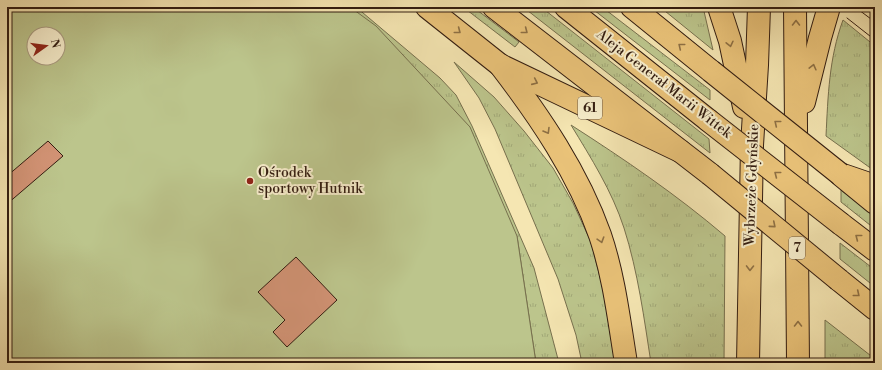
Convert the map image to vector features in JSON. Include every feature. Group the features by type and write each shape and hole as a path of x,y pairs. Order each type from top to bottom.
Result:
{"main road":[{"name":"61","path":"427,7 500,65 680,151 875,309"},
{"path":"494,7 680,151"},
{"name":"Aleja Generał Marii Wittek","path":"566,7 875,250"},
{"path":"632,7 875,203"},
{"path":"720,7 730,41 752,145"},
{"name":"Wybrzeże Gdyńskie","path":"748,363 752,145 759,7"},
{"name":"7","path":"795,7 798,363"},
{"path":"796,132 829,7"},
{"path":"500,65 525,97 541,122 572,173 587,204 600,236 611,274 616,296 626,363"},
{"path":"840,174 875,186"}],"green space":[{"name":"Ośrodek sportowy Hutnik","path":"7,7 350,7 376,26 470,127 517,236 536,363 7,363"},
{"path":"350,7 356,7 440,78 456,95 472,126 534,268 559,363 536,363 517,236"},
{"path":"463,7 473,7 519,42 515,47"},
{"path":"523,7 541,7 709,139 710,153"},
{"path":"590,7 602,7 710,90 710,100"},
{"path":"660,7 703,7 713,50"},
{"path":"843,20 875,46 875,170 826,136 832,63 838,34"},
{"path":"454,62 494,97 524,131 553,168 573,203 591,242 603,289 615,363 582,363 576,335 558,279 495,129 479,98"},
{"path":"571,125 650,178 725,236 724,363 651,363 637,278 624,228 607,188"},
{"path":"841,190 875,217 875,229 841,202"},
{"path":"840,243 875,270 875,287 840,259"},
{"path":"825,320 875,359 875,363 825,363"}],"building":[{"path":"48,141 63,156 7,204 7,176"},
{"path":"296,257 337,300 287,347 273,332 285,320 258,292"}],"tram line":[{"path":"855,7 875,22"},
{"path":"847,18 875,40"}],"place":[{"name":"Ośrodek sportowy Hutnik","path":"250,181"}]}
